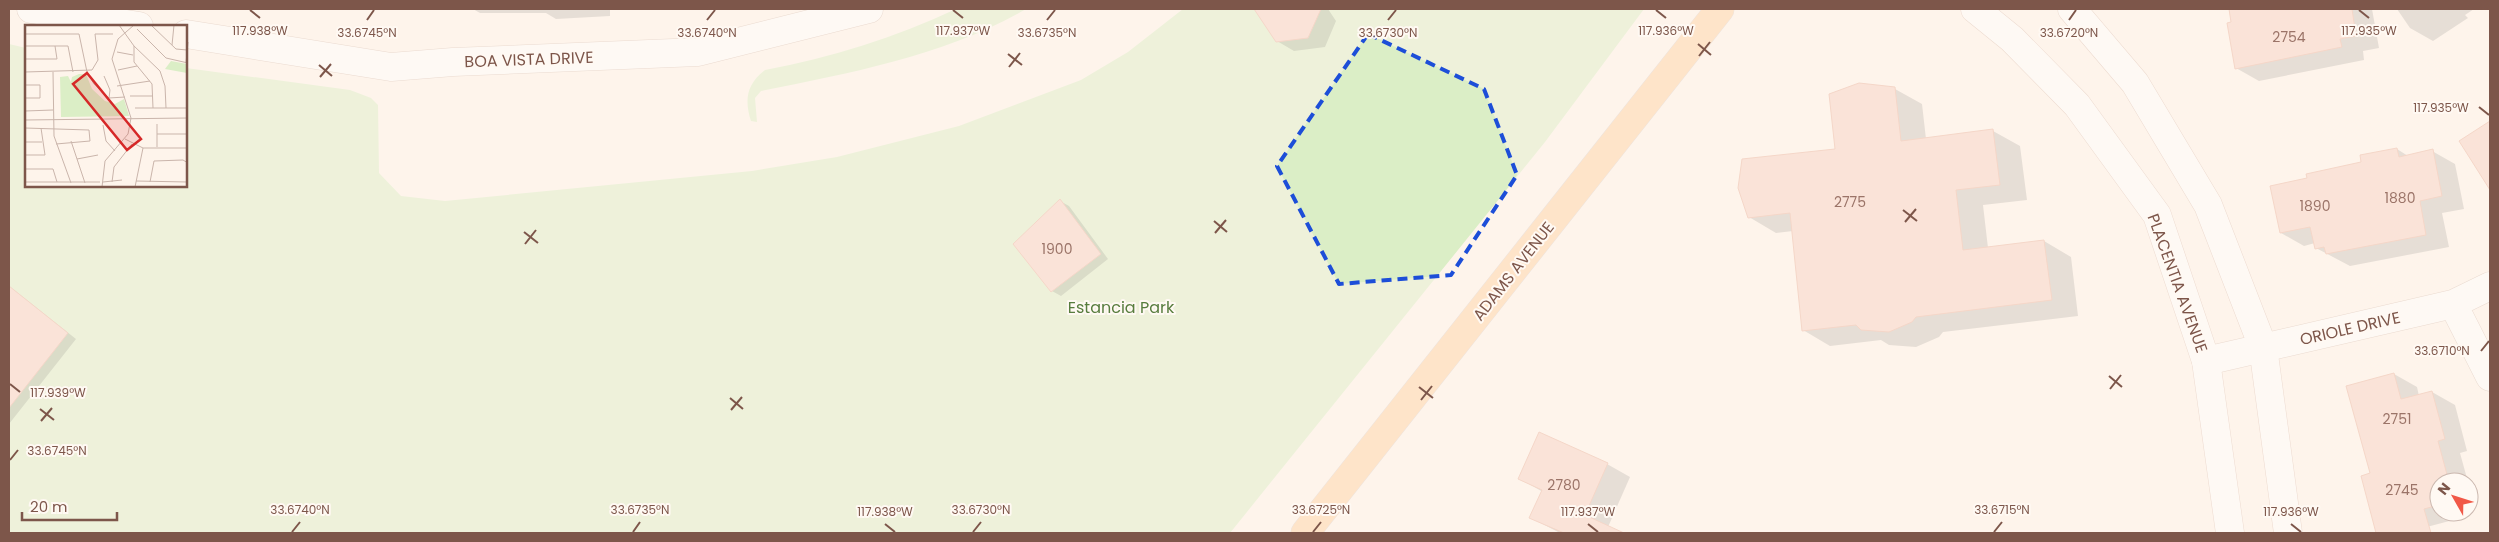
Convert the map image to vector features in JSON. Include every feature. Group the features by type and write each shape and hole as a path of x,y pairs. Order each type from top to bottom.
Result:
{"main road":[{"name":"ADAMS AVENUE","path":"1305,533 1720,9"}],"street":[{"path":"31,9 133,25"},
{"name":"BOA VISTA DRIVE","path":"188,34 392,67 462,62 698,52 869,9"},
{"name":"PLACENTIA AVENUE","path":"1975,9 2012,39 2077,105 2157,215 2206,360 2230,533"},
{"path":"2072,9 2136,83 2208,205 2263,347 2288,533"},
{"name":"ORIOLE DRIVE","path":"2206,360 2453,304 2490,286"},
{"path":"2453,304 2490,376"}],"highlighted area":[{"path":"1368,34 1484,89 1517,175 1451,275 1339,284 1277,166"}],"green space":[{"path":"956,9 1026,9 964,39 931,50 864,69 761,91 755,98 757,122 751,121 748,106 749,92 754,81 765,70 863,46 910,29"},
{"name":"Estancia Park","path":"1183,9 1644,9 1545,142 1230,533 9,533 9,44 25,48 25,188 188,188 188,68 350,90 371,98 378,105 379,173 401,196 445,201 752,171 837,157 959,126 1081,80 1128,52"}],"building":[{"path":"1254,9 1321,9 1308,38 1276,42"},
{"path":"2229,9 2352,9 2356,36 2340,39 2342,47 2235,69 2227,23 2231,22"},
{"path":"1859,83 1895,87 1901,141 1993,129 2000,185 1956,190 1963,250 2044,240 2052,300 1916,317 1912,322 1889,332 1861,330 1856,325 1802,331 1790,213 1748,218 1738,188 1742,159 1835,149 1829,94"},
{"path":"2490,121 2490,190 2459,141"},
{"path":"2397,148 2399,157 2433,149 2442,196 2420,201 2426,235 2326,254 2324,247 2315,249 2310,227 2280,233 2270,186 2307,178 2306,174 2361,162 2360,155"},
{"path":"1060,199 1101,254 1051,292 1013,244"},
{"path":"9,286 68,333 9,408"},
{"path":"2394,373 2401,399 2432,391 2445,439 2438,441 2446,472 2429,472 2429,508 2424,509 2431,533 2376,533 2361,476 2370,473 2346,386"},
{"path":"1539,432 1608,463 1585,515 1624,533 1564,533 1529,518 1542,490 1518,479"}]}
